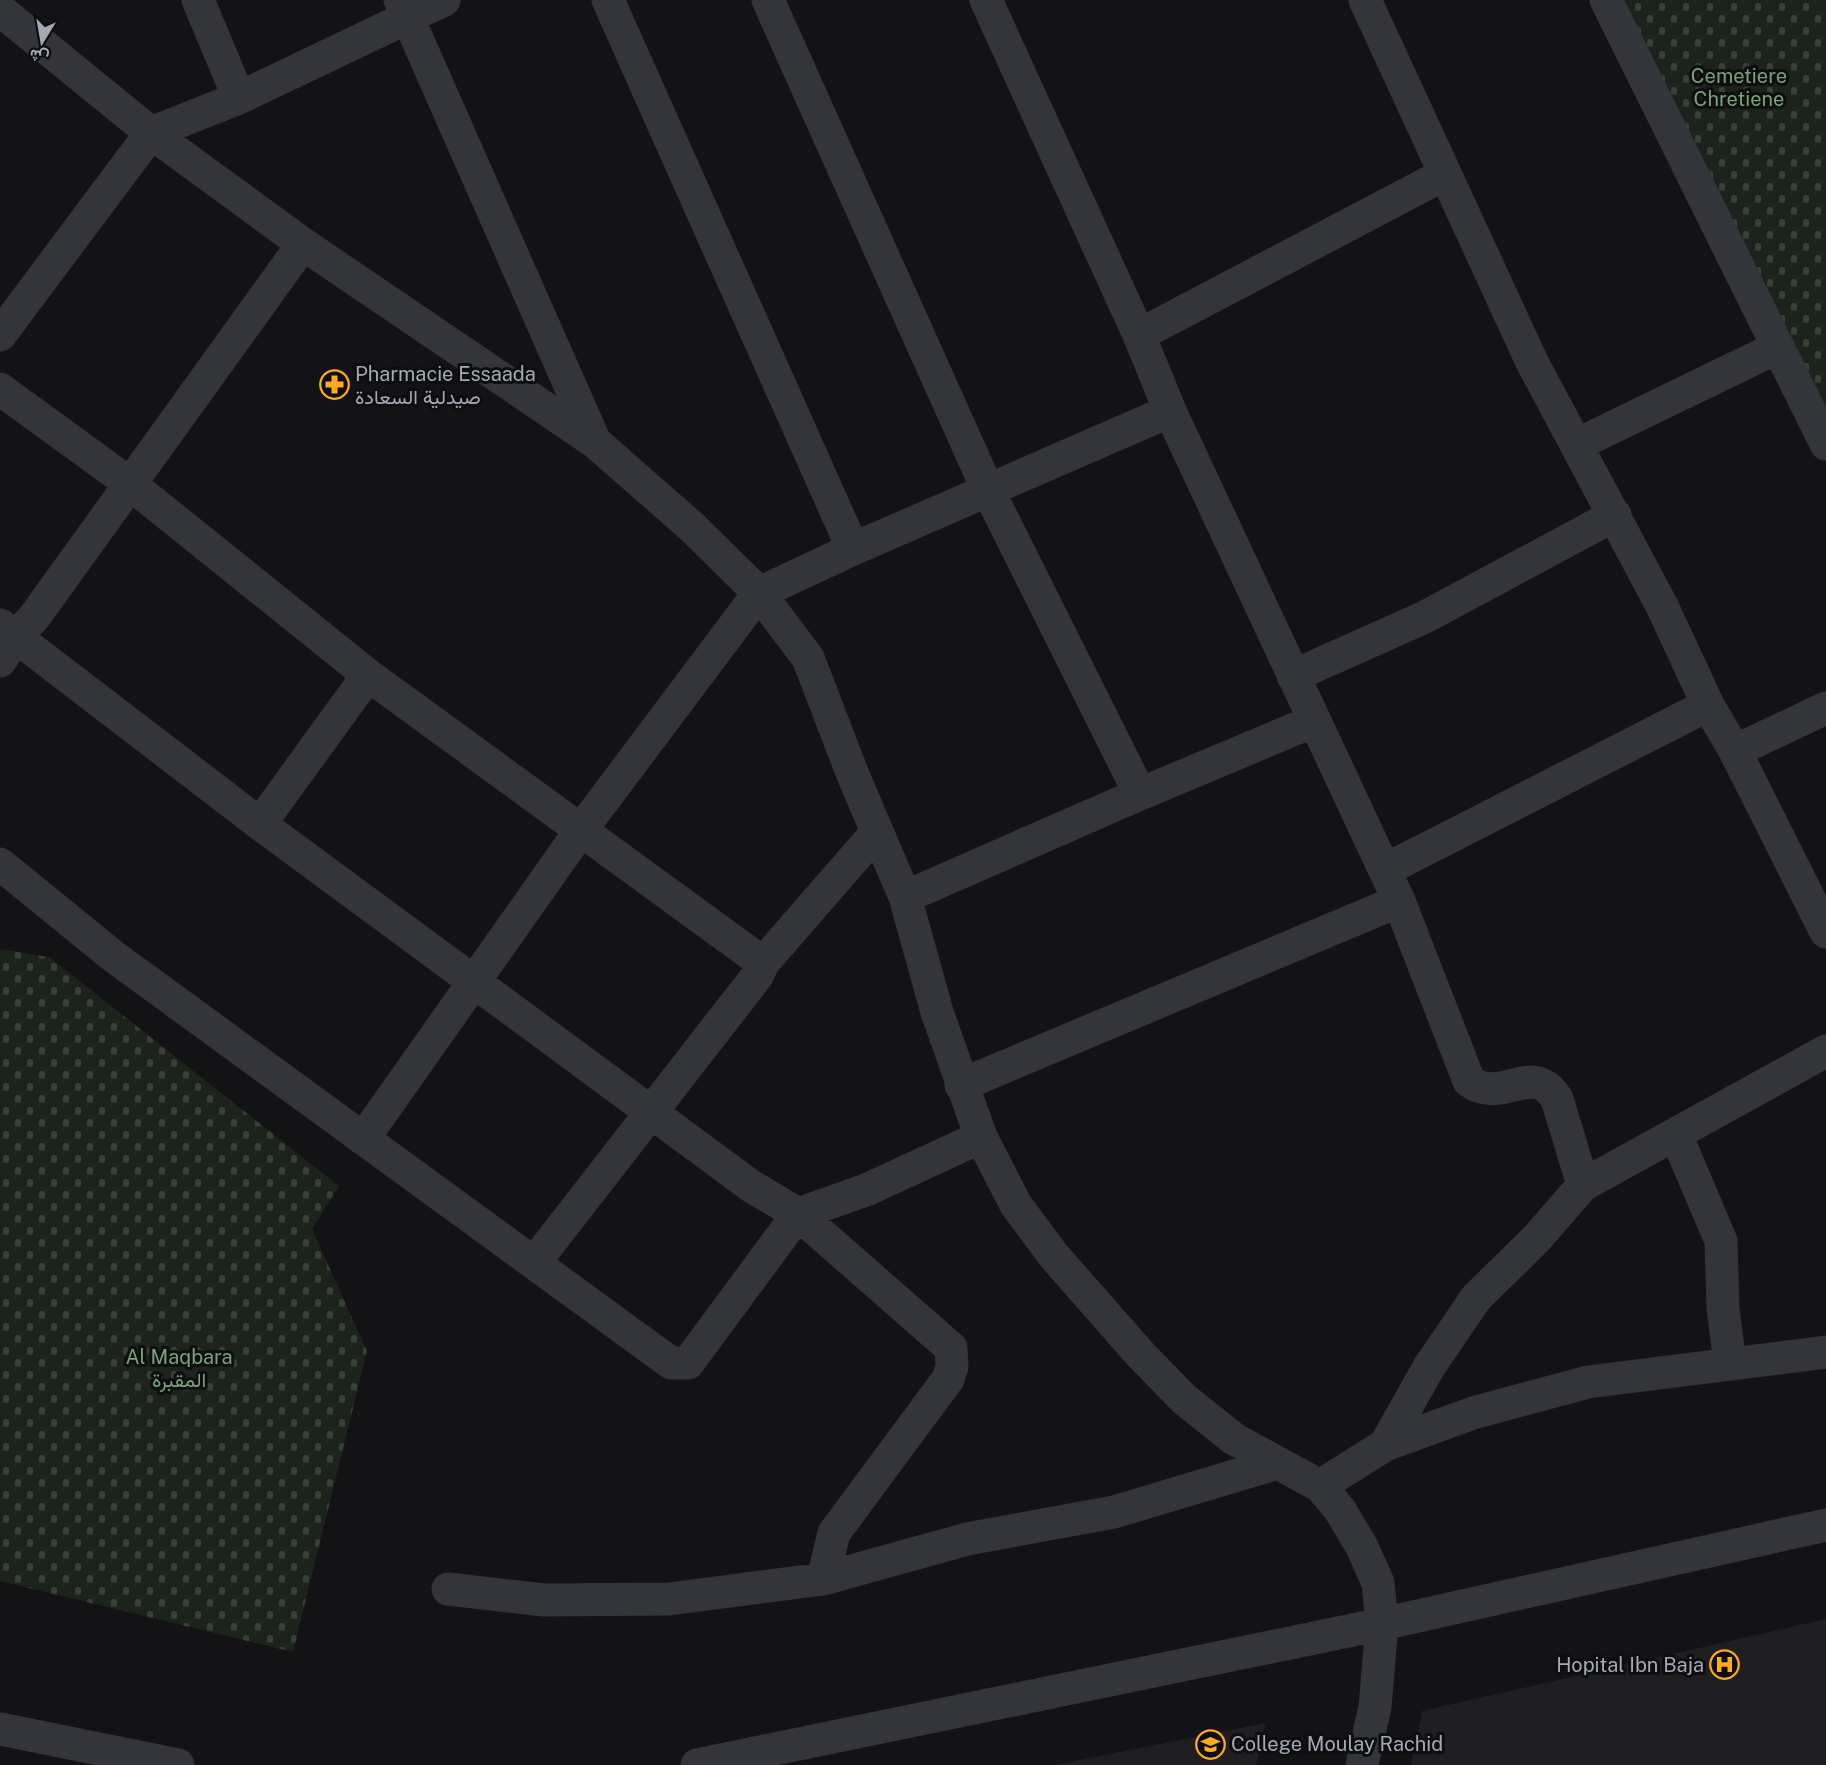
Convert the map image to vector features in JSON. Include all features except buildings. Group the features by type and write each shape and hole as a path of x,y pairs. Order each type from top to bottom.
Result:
{"street":[{"path":"198,0 239,98"},
{"path":"0,335 151,133 239,98 404,8 444,0"},
{"path":"609,0 853,549"},
{"path":"768,0 987,488 1140,794"},
{"path":"986,0 1139,334 1170,411 1400,901 1469,1081 1479,1088 1490,1090 1540,1082 1549,1086 1557,1099 1583,1185"},
{"path":"1365,0 1532,362 1615,515 1708,705 1735,751 1826,932"},
{"path":"1606,0 1776,348 1826,444"},
{"path":"404,8 595,442"},
{"path":"6,25 303,244 595,442 692,527 759,593 808,658 905,897 937,1012 961,1085 981,1137 1016,1205 1054,1256 1141,1355 1184,1399 1234,1439 1320,1486 1340,1510 1362,1547 1378,1583 1382,1624 1375,1707 1362,1765"},
{"path":"1139,334 1445,174"},
{"path":"303,244 35,616 5,641 260,824 751,1186 798,1214 951,1348 952,1359 948,1379 834,1533 823,1579"},
{"path":"1578,444 1776,348"},
{"path":"0,389 129,483 368,675 763,963"},
{"path":"363,1139 581,830 759,593 987,488 1170,411"},
{"path":"1293,676 1425,617 1615,515"},
{"path":"260,824 368,675"},
{"path":"1385,870 1708,705"},
{"path":"1735,751 1826,708"},
{"path":"905,897 1314,721"},
{"path":"534,1263 757,976 763,963 878,832"},
{"path":"0,864 113,956 671,1363 688,1363 798,1214 866,1190 981,1137"},
{"path":"961,1085 1400,901"},
{"path":"1385,1445 1430,1367 1476,1298 1537,1238 1583,1185 1826,1051"},
{"path":"1676,1135 1721,1241 1723,1309 1730,1363"},
{"path":"1320,1486 1385,1445 1473,1413 1588,1382 1826,1352"},
{"path":"448,1589 544,1600 669,1599 823,1579 967,1539 1114,1512 1278,1463"},
{"path":"697,1765 1382,1624 1826,1525"},
{"path":"0,1729 178,1765"}],"shaded area":[{"name":"Hopital Ibn Baja","path":"1826,1619 1826,1765 1411,1765 1422,1711"},
{"name":"College Moulay Rachid","path":"1266,1723 1256,1765 1054,1765"}],"green space":[{"name":"Cemetiere Chretiene","path":"1599,0 1826,0 1826,460"},
{"name":"Al Maqbara المقبرة","path":"0,949 49,957 339,1186 312,1229 367,1351 293,1652 0,1581"}],"place":[{"name":"Pharmacie Essaada صيدلية السعادة","path":"334,385"},
{"name":"Hopital Ibn Baja","path":"1725,1665"},
{"name":"College Moulay Rachid","path":"1210,1744"}]}
